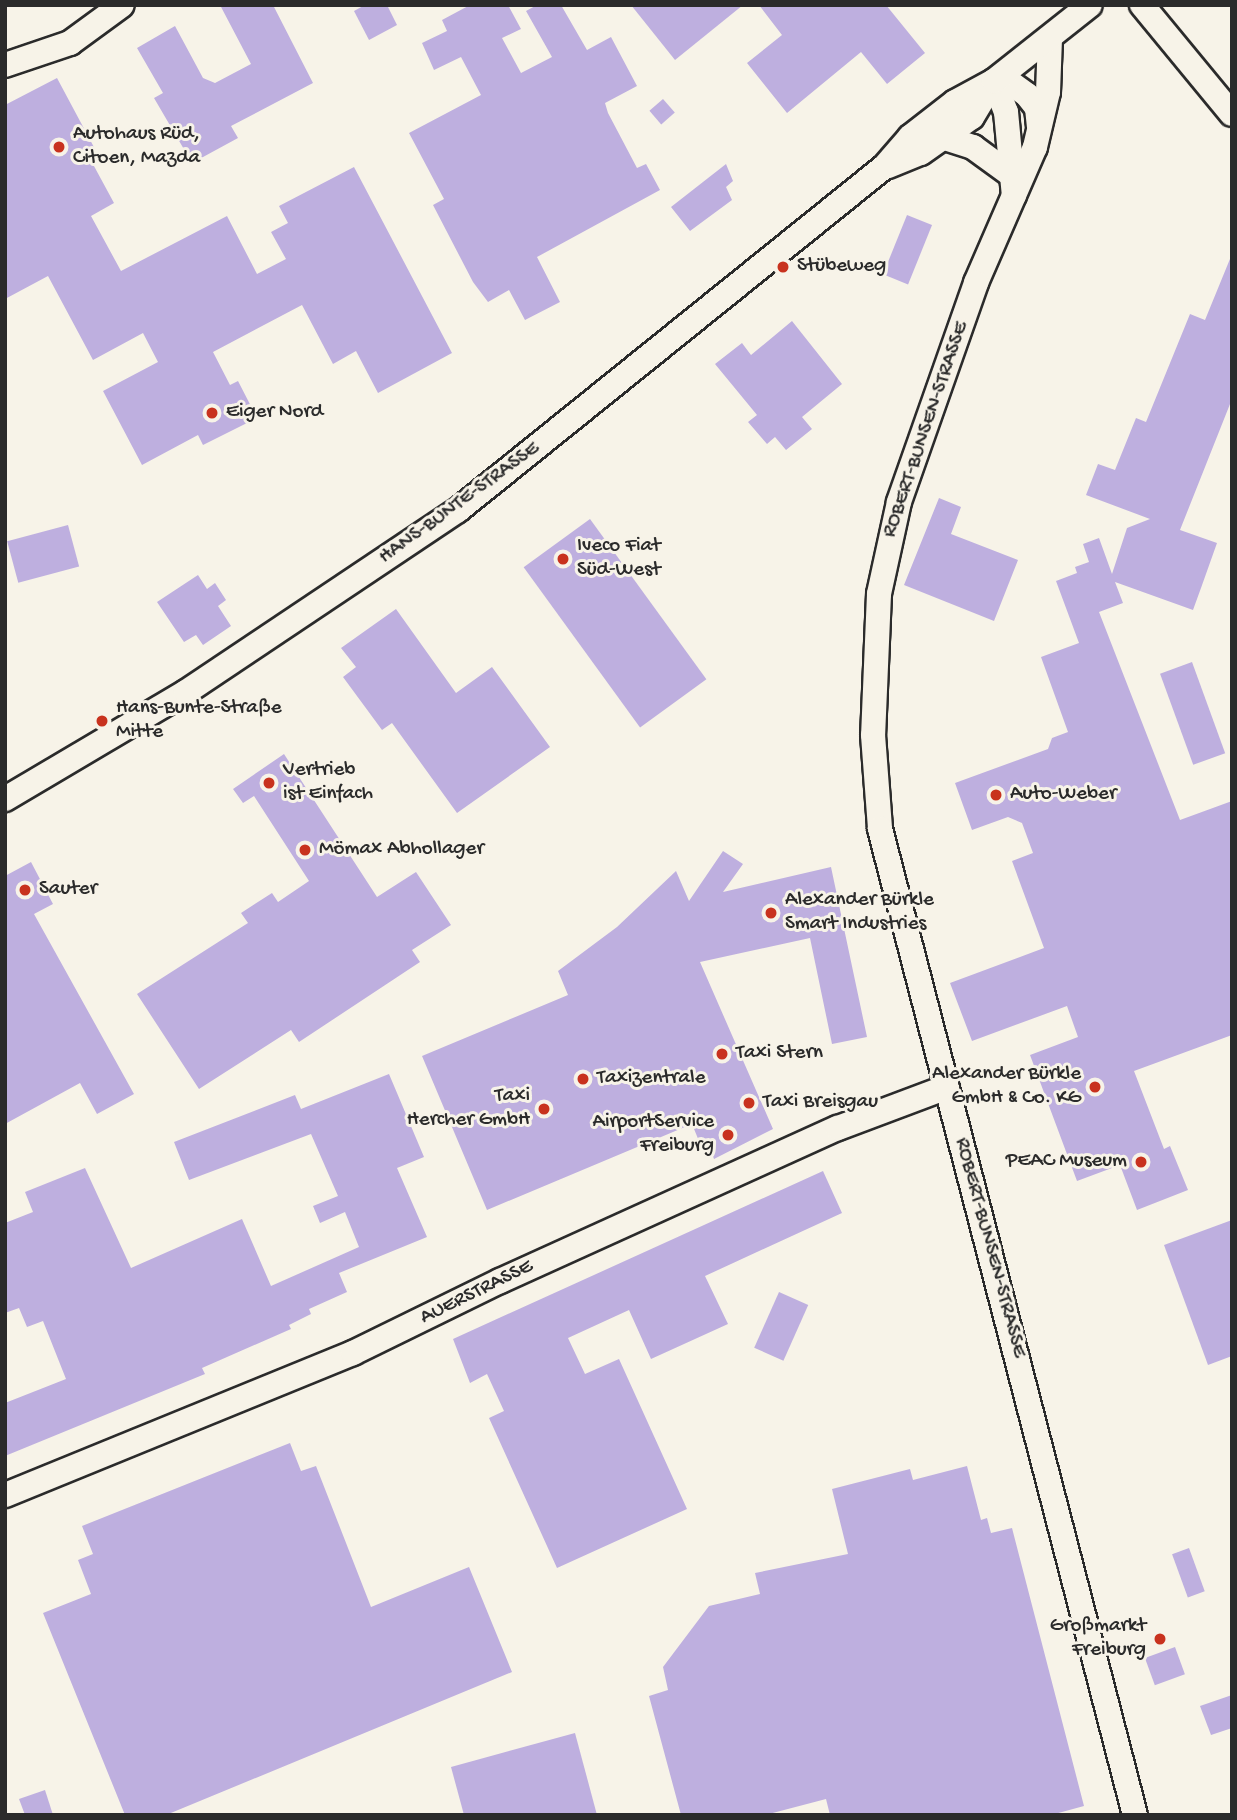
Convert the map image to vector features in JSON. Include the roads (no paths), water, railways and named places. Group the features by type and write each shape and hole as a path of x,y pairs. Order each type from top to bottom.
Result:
{"street":[{"path":"5,65 70,43 122,5"},
{"name":"HANS-BUNTE-STRASSE","path":"5,799 186,692 458,510 884,167 919,130 956,102 998,78 1090,5"},
{"path":"1142,5 1232,114"},
{"name":"ROBERT-BUNSEN-STRASSE","path":"1050,38 1048,92 1040,126 1012,185 902,491 879,594 873,735 880,829 1135,1815"},
{"path":"998,78 1027,94 1037,108 1040,126"},
{"name":"HANS-BUNTE-STRASSE","path":"884,167 921,153 972,117 998,78"},
{"name":"ROBERT-BUNSEN-STRASSE","path":"998,78 1006,112 1012,185"},
{"path":"942,137 973,147 1012,185"},
{"name":"AUERSTRASSE","path":"5,1495 353,1353 500,1281 838,1128 947,1087"}],"place":[{"name":"Autohaus Rüd, Citoen, Mazda","path":"59,147"},
{"name":"Stübeweg","path":"783,267"},
{"name":"Eiger Nord","path":"212,413"},
{"name":"Iveco Fiat Süd-West","path":"563,559"},
{"name":"Hans-Bunte-Straße Mitte","path":"102,721"},
{"name":"Vertrieb ist Einfach","path":"269,783"},
{"name":"Auto-Weber","path":"996,795"},
{"name":"Mömax Abhollager","path":"305,850"},
{"name":"Sauter","path":"25,890"},
{"name":"Alexander Bürkle Smart Industries","path":"771,913"},
{"name":"Taxi Stern","path":"722,1054"},
{"name":"Taxizentrale","path":"583,1079"},
{"name":"Alexander Bürkle GmbH & Co. KG","path":"1095,1087"},
{"name":"Taxi Breisgau","path":"749,1103"},
{"name":"Taxi Hercher GmbH","path":"544,1109"},
{"name":"AirportService Freiburg","path":"728,1135"},
{"name":"PEAC Museum","path":"1141,1162"},
{"name":"Großmarkt Freiburg","path":"1160,1639"}]}
